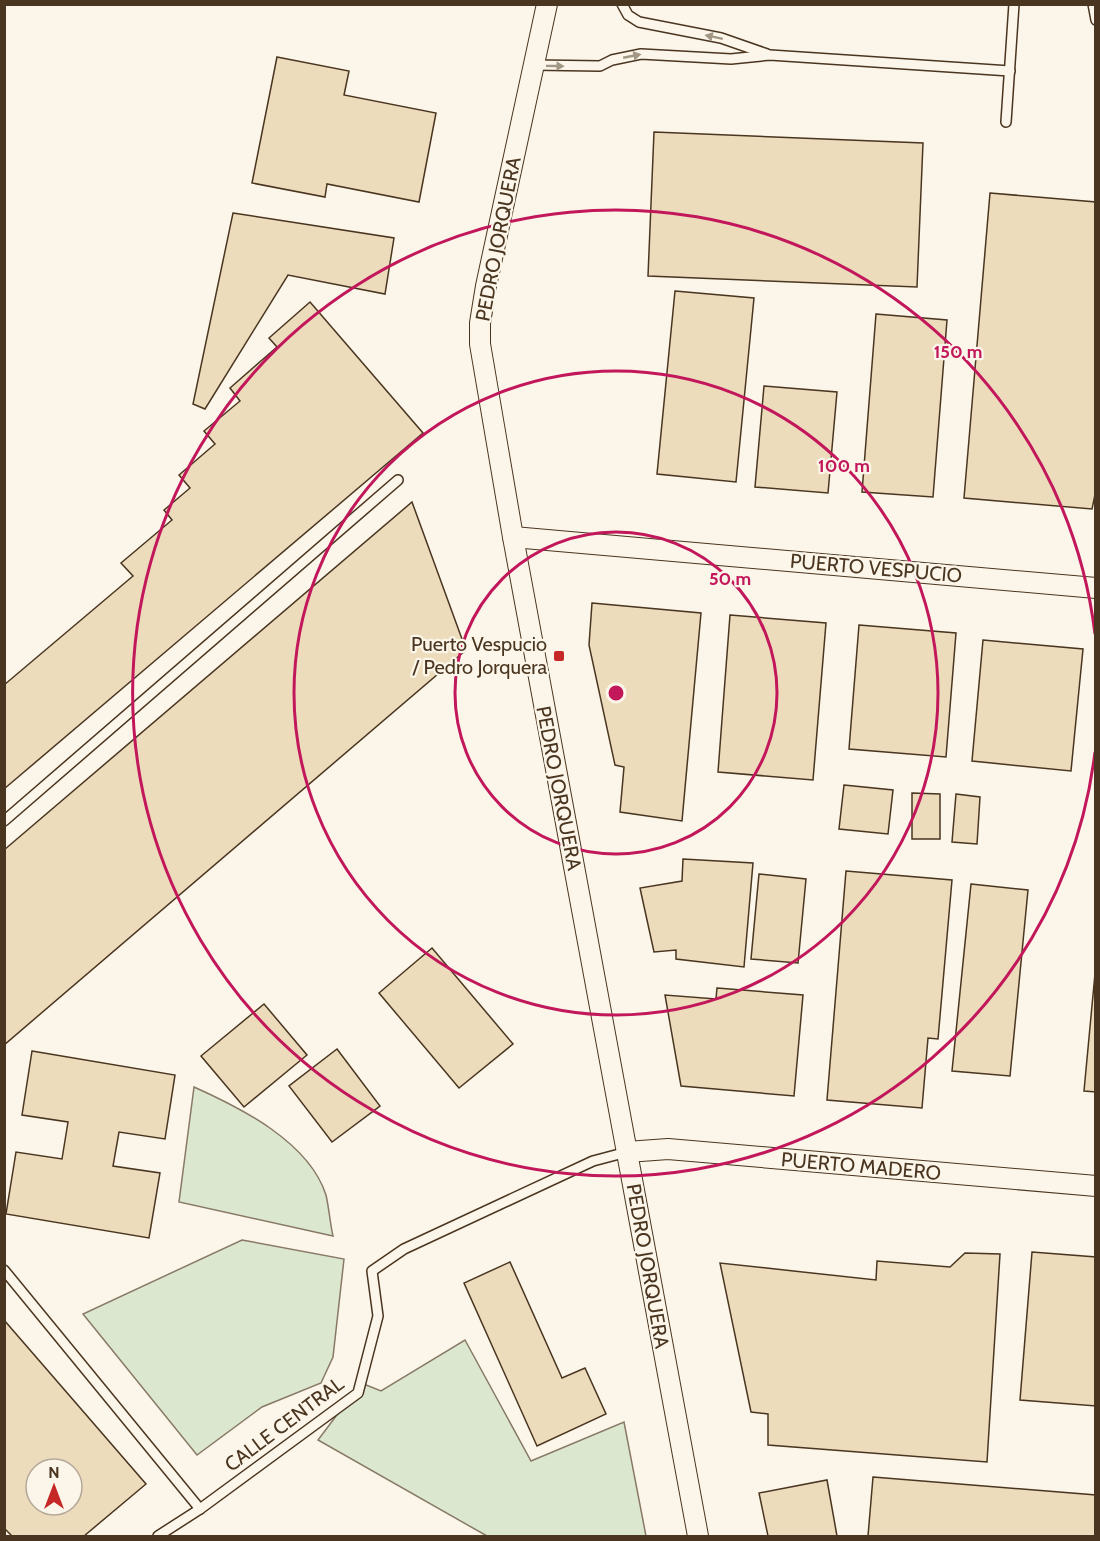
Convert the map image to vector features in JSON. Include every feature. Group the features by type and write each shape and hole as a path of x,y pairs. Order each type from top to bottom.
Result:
{"street":[{"name":"PEDRO JORQUERA","path":"547,4 480,323 485,375 698,1536"},
{"name":"PUERTO VESPUCIO","path":"513,537 1095,588"},
{"name":"PUERTO MADERO","path":"627,1152 668,1149 1095,1186"}],"lane":[{"path":"622,4 628,15 639,22 722,38 770,55"},
{"path":"1006,122 1014,4"},
{"path":"1093,4 1095,20"},
{"path":"534,65 600,66 612,60 641,54 731,59 770,55 1010,71"},
{"path":"4,821 398,480"},
{"name":"CALLE CENTRAL","path":"158,1536 200,1509 358,1393 378,1316 372,1270 404,1249 593,1161 627,1152"},
{"path":"4,1270 200,1509"}],"green space":[{"path":"194,1087 252,1116 289,1143 305,1159 326,1195 333,1236 179,1202"},
{"path":"242,1240 344,1259 333,1357 321,1383 262,1407 197,1455 83,1314"},
{"path":"465,1340 531,1461 624,1422 646,1536 487,1536 318,1440 361,1383 381,1391"}],"building":[{"path":"277,57 349,71 344,95 436,113 419,202 327,184 325,197 252,183"},
{"path":"654,132 923,143 917,287 648,276"},
{"path":"990,193 1096,202 1096,490 1092,509 964,498"},
{"path":"233,213 394,238 385,294 288,275 205,409 193,404"},
{"path":"675,291 754,298 736,482 657,474"},
{"path":"310,302 423,433 4,789 4,685 133,576 121,563 172,520 164,510 190,488 179,475 215,444 204,431 240,401 230,388 277,347 269,338"},
{"path":"876,314 947,320 933,497 862,492"},
{"path":"764,386 837,392 828,493 755,487"},
{"path":"412,502 466,650 4,1045 4,850"},
{"path":"592,603 701,613 682,821 620,812 624,767 615,765 589,645"},
{"path":"730,615 826,623 813,780 718,772"},
{"path":"859,625 956,633 946,757 849,749"},
{"path":"983,640 1083,649 1071,771 972,761"},
{"path":"844,785 893,790 888,834 839,829"},
{"path":"912,793 940,794 940,839 912,839"},
{"path":"956,794 980,797 977,844 952,842"},
{"path":"683,859 753,863 744,967 676,959 676,950 654,952 640,888 682,881"},
{"path":"846,871 952,880 938,1039 928,1038 922,1108 827,1100"},
{"path":"759,874 806,879 798,963 751,959"},
{"path":"971,884 1028,890 1010,1076 952,1071"},
{"path":"432,948 513,1044 459,1088 379,993"},
{"path":"1096,963 1096,1092 1084,1091"},
{"path":"717,988 803,995 794,1096 681,1086 665,995 716,999"},
{"path":"264,1004 307,1055 244,1107 201,1056"},
{"path":"337,1049 380,1106 332,1142 289,1086"},
{"path":"32,1051 175,1075 165,1139 119,1132 113,1166 160,1173 149,1238 6,1214 16,1152 62,1159 68,1122 22,1115"},
{"path":"1032,1252 1096,1257 1096,1406 1020,1400"},
{"path":"965,1253 1000,1254 987,1462 768,1445 768,1414 751,1412 720,1263 876,1280 877,1261 950,1267"},
{"path":"510,1262 562,1378 585,1368 606,1414 537,1446 464,1283"},
{"path":"4,1320 146,1484 84,1536 12,1536 4,1528"},
{"path":"873,1477 1096,1495 1096,1536 868,1536"},
{"path":"827,1480 837,1536 768,1536 759,1493"}],"place":[{"name":"Puerto Vespucio / Pedro Jorquera","path":"559,656"}]}
